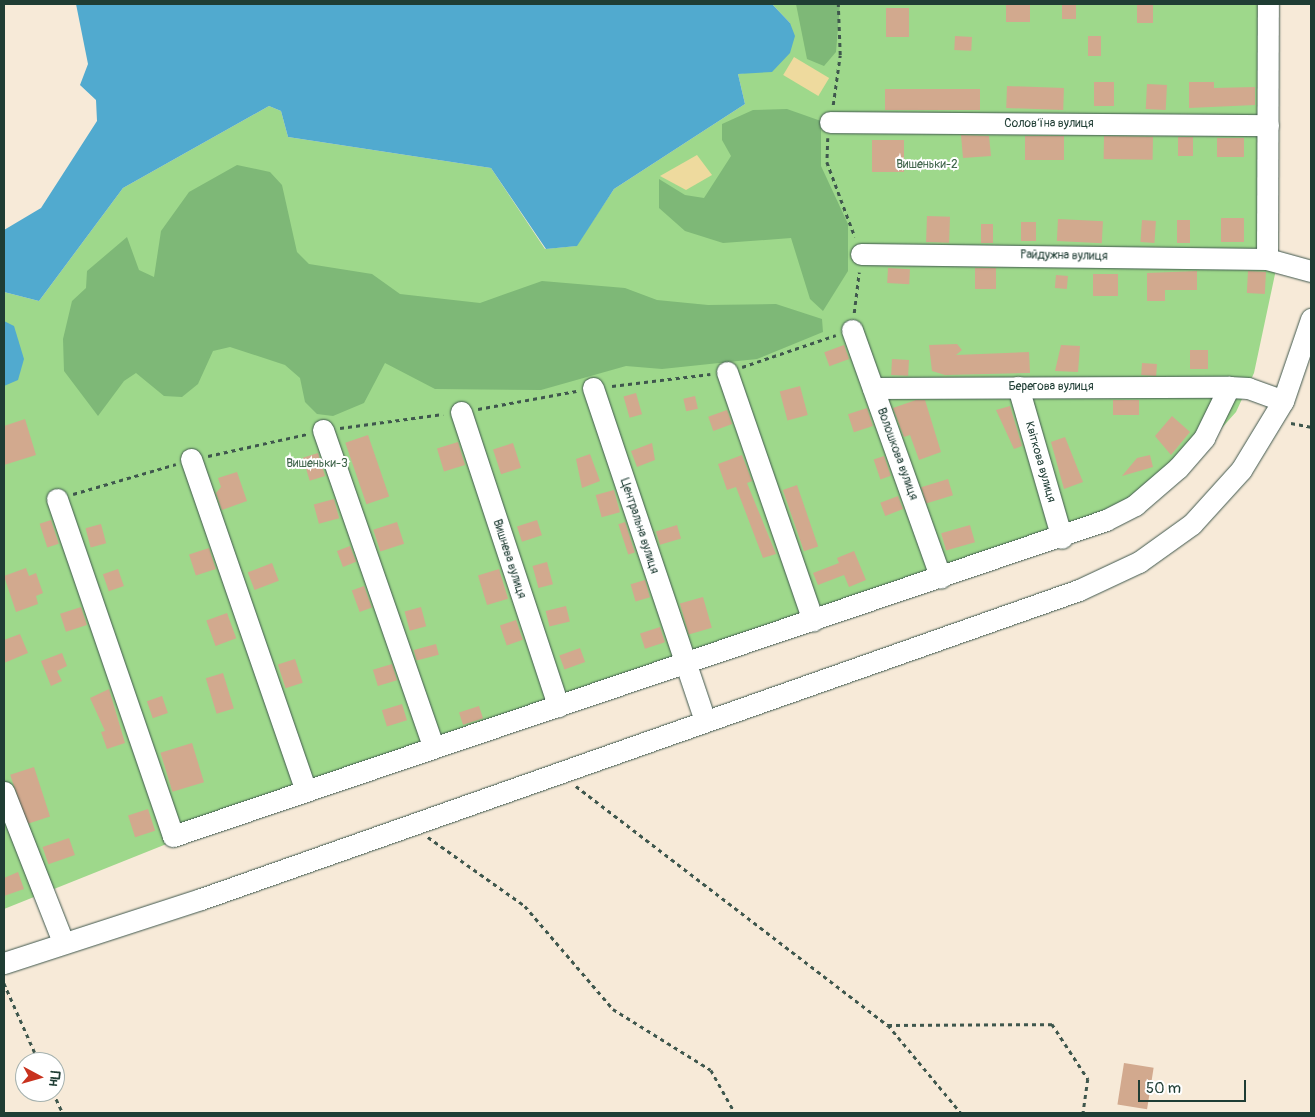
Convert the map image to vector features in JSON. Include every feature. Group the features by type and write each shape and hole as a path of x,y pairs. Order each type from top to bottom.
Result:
{"street":[{"path":"1267,259 1268,4"},
{"name":"Соловʼїна вулиця","path":"830,122 1268,125"},
{"name":"Райдужна вулиця","path":"861,254 1267,259 1311,272"},
{"path":"4,963 410,825 1079,590 1139,562 1192,524 1241,470 1279,411 1311,319"},
{"name":"Волошкова вулиця","path":"852,330 941,578"},
{"path":"727,372 813,621"},
{"name":"Квіткова вулиця","path":"1018,387 1062,538"},
{"path":"57,499 173,836 433,745 558,706 1062,538 1135,505 1178,468 1204,438 1229,387"},
{"name":"Берегова вулиця","path":"873,388 1229,387 1279,411"},
{"name":"Центральна вулиця","path":"593,388 705,721"},
{"name":"Вишнева вулиця","path":"461,412 558,706"},
{"path":"324,430 433,745"},
{"path":"191,459 305,790"},
{"path":"4,792 63,942"}],"path":[{"path":"57,499 191,459 324,430 461,412 593,388 727,372 852,330 861,254 827,162 830,122 840,55 838,4"},
{"path":"1279,411 1311,427"},
{"path":"559,773 888,1025 961,1113"},
{"path":"410,825 525,906 613,1010 712,1070 735,1113"},
{"path":"4,983 35,1052"},
{"path":"888,1025 1052,1024 1088,1079 1083,1113"}],"green space":[{"name":"Вишеньки-3","path":"772,4 1276,4 1273,225 1278,260 1254,373 1236,412 1186,468 1138,510 169,843 4,909 4,292 39,301 123,188 269,106 281,111 288,137 491,168 545,249 576,246 614,189 745,104 738,74 751,72 790,23"},
{"path":"796,4 840,4 836,52 824,66 807,59"},
{"path":"787,109 821,121 821,166 848,224 848,271 823,311 810,299 791,238 723,243 685,231 659,208 659,179 685,195 704,198 731,156 722,140 722,124 753,110"},
{"path":"237,165 270,172 282,185 297,252 309,264 372,274 400,294 480,303 542,281 625,288 657,300 708,305 776,304 822,319 823,332 757,359 662,369 626,366 541,390 435,389 385,363 364,403 333,416 317,414 305,402 300,378 285,365 230,347 213,351 198,384 182,397 164,396 136,373 124,381 98,416 64,371 63,339 72,301 86,288 87,271 127,237 139,270 154,277 161,231 189,192"}],"sand":[{"path":"794,57 829,78 818,96 783,75"},
{"path":"697,155 712,175 686,190 660,176"}],"water":[{"path":"76,4 772,4 790,23 795,36 790,53 772,72 738,74 745,104 614,189 577,246 546,249 491,168 288,137 281,111 269,106 123,188 39,301 4,292 4,230 41,208 97,121 96,100 80,85 88,64"},
{"path":"4,321 14,326 24,359 18,380 4,386"}],"building":[{"path":"1006,4 1030,4 1030,22 1006,22"},
{"path":"1062,4 1076,4 1076,19 1062,19"},
{"path":"1137,4 1153,4 1153,23 1137,23"},
{"path":"886,8 909,8 909,37 886,37"},
{"path":"955,36 972,37 971,51 954,50"},
{"path":"1088,36 1101,36 1101,56 1088,56"},
{"path":"1094,82 1114,82 1114,106 1094,106"},
{"path":"1189,82 1214,82 1214,88 1255,87 1255,105 1189,108"},
{"path":"1147,84 1167,85 1166,110 1146,109"},
{"path":"1007,86 1064,88 1063,110 1006,108"},
{"path":"885,89 980,89 980,110 885,110"},
{"path":"961,135 989,136 991,156 963,158"},
{"path":"1025,136 1064,136 1064,160 1025,160"},
{"path":"1104,136 1153,137 1153,160 1104,159"},
{"path":"1178,137 1193,137 1193,156 1178,156"},
{"path":"1217,138 1244,138 1244,157 1217,157"},
{"path":"872,140 904,140 904,172 872,172"},
{"path":"927,216 950,217 949,243 926,242"},
{"path":"1221,218 1244,218 1244,242 1221,242"},
{"path":"1058,219 1103,221 1102,243 1057,241"},
{"path":"1142,220 1156,221 1154,243 1140,242"},
{"path":"1177,220 1190,220 1190,243 1177,243"},
{"path":"1021,222 1036,222 1036,241 1021,241"},
{"path":"981,224 993,224 993,243 981,243"},
{"path":"888,268 910,269 909,284 887,283"},
{"path":"975,268 996,268 996,289 975,289"},
{"path":"1197,271 1197,290 1165,290 1165,301 1147,301 1147,273"},
{"path":"1248,271 1266,272 1265,294 1247,293"},
{"path":"1093,274 1118,274 1118,296 1093,296"},
{"path":"1056,275 1068,276 1067,289 1055,288"},
{"path":"957,344 962,350 956,355 1029,352 1030,373 945,375 932,371 929,345"},
{"path":"844,345 849,359 829,366 824,352"},
{"path":"1061,345 1080,346 1078,372 1055,371"},
{"path":"1190,350 1208,350 1208,369 1190,369"},
{"path":"892,359 909,360 908,376 891,375"},
{"path":"1142,363 1157,364 1156,376 1141,375"},
{"path":"800,386 808,415 787,420 780,391"},
{"path":"636,393 642,414 630,418 624,397"},
{"path":"695,396 698,409 686,411 683,399"},
{"path":"916,400 925,400 941,452 919,460 910,435 904,437 893,408"},
{"path":"1113,400 1139,400 1139,415 1113,415"},
{"path":"1010,406 1022,446 1014,449 996,410"},
{"path":"867,408 873,426 854,432 848,414"},
{"path":"727,410 732,424 713,431 708,417"},
{"path":"1172,416 1190,432 1171,455 1155,436"},
{"path":"25,419 36,455 4,465 4,426"},
{"path":"368,435 389,496 366,504 345,443"},
{"path":"1065,437 1083,482 1064,489 1051,442"},
{"path":"458,442 465,465 444,471 437,448"},
{"path":"513,443 521,468 501,474 493,449"},
{"path":"652,443 655,460 637,467 631,451"},
{"path":"318,453 325,476 310,481 303,458"},
{"path":"590,454 600,481 582,488 576,459"},
{"path":"742,455 752,481 747,483 776,554 763,558 736,487 727,490 718,464"},
{"path":"1150,455 1153,467 1122,476 1137,458"},
{"path":"884,456 891,476 880,479 874,460"},
{"path":"237,472 247,501 222,510 216,493 221,487 218,478"},
{"path":"948,479 953,495 926,503 921,487"},
{"path":"797,485 818,546 804,551 783,490"},
{"path":"614,490 620,512 602,517 596,495"},
{"path":"898,496 903,509 885,516 880,503"},
{"path":"334,499 339,518 319,524 314,504"},
{"path":"51,520 59,544 47,547 40,524"},
{"path":"537,520 542,535 522,542 517,526"},
{"path":"397,522 404,544 380,552 373,530"},
{"path":"625,522 635,552 628,555 618,524"},
{"path":"101,524 106,543 91,547 86,528"},
{"path":"677,525 681,538 660,545 656,531"},
{"path":"970,525 975,542 946,551 941,533"},
{"path":"350,546 356,562 343,567 337,551"},
{"path":"209,548 216,569 196,575 189,554"},
{"path":"854,551 866,580 849,587 844,575 818,585 813,573 839,563 837,558"},
{"path":"547,562 553,584 538,588 533,566"},
{"path":"272,563 279,581 255,590 248,572"},
{"path":"26,568 29,576 36,573 43,593 36,596 38,604 16,612 4,576"},
{"path":"118,569 124,586 109,591 103,574"},
{"path":"499,569 508,599 487,605 478,575"},
{"path":"645,580 650,597 636,601 631,584"},
{"path":"364,586 372,608 360,612 352,590"},
{"path":"703,597 712,628 689,634 680,604"},
{"path":"566,606 570,622 549,627 546,611"},
{"path":"81,607 87,625 66,632 60,614"},
{"path":"421,607 426,626 410,631 405,611"},
{"path":"227,613 236,638 216,646 206,621"},
{"path":"516,620 523,640 507,645 500,626"},
{"path":"660,627 665,642 645,649 640,633"},
{"path":"20,634 28,653 4,663 4,640"},
{"path":"436,644 439,655 417,661 414,650"},
{"path":"580,648 585,662 564,670 559,656"},
{"path":"62,653 67,666 57,671 62,681 51,686 41,661"},
{"path":"295,659 303,683 286,688 278,665"},
{"path":"392,664 397,680 378,686 373,670"},
{"path":"223,673 234,708 217,714 206,678"},
{"path":"109,689 125,743 107,749 101,732 105,731 90,698"},
{"path":"162,696 168,713 153,718 147,701"},
{"path":"402,704 407,720 387,726 382,710"},
{"path":"479,706 483,718 463,725 459,712"},
{"path":"192,743 204,782 172,792 160,753"},
{"path":"34,767 50,816 26,824 10,775"},
{"path":"148,809 155,831 135,837 128,815"},
{"path":"69,838 75,855 48,864 43,847"},
{"path":"18,872 24,889 4,896 4,878"},
{"path":"1124,1063 1154,1068 1147,1109 1117,1104"}],"park label":[{"name":"Вишеньки-2","path":"927,165"}]}
